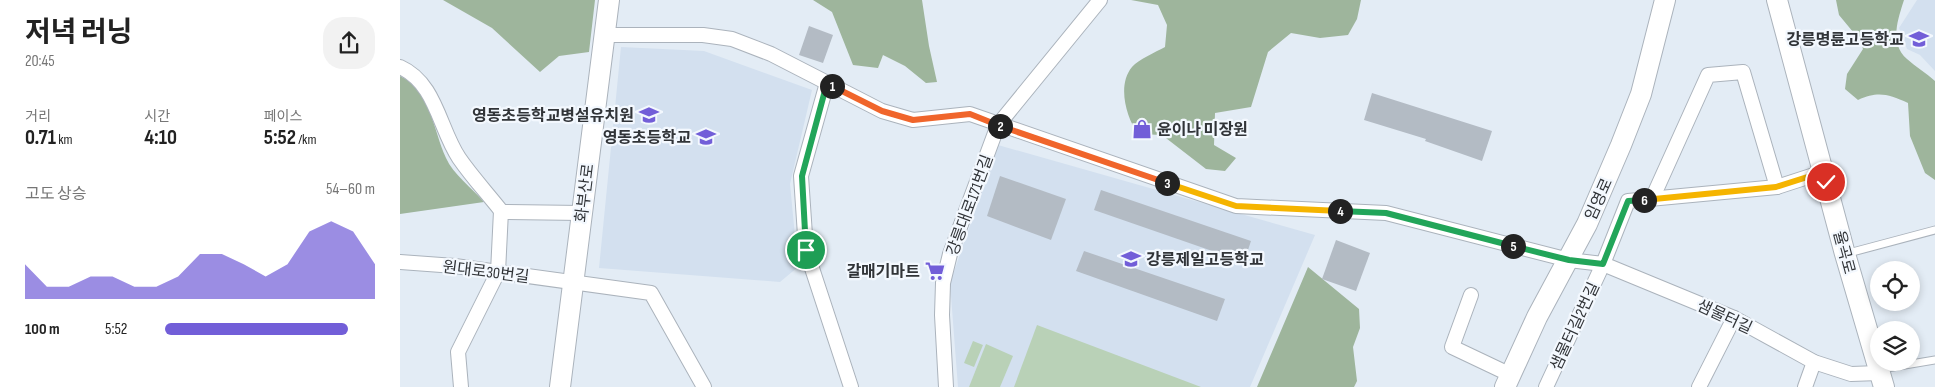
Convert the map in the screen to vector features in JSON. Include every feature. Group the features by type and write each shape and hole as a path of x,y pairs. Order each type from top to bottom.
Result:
{"street":[{"name":"화부산로","path":"560,387 609,0"},
{"name":"강릉대로171번길","path":"946,387 942,315 943,283 950,254 998,125 1100,0"},
{"name":"임영로","path":"1508,381 1537,316 1569,260 1621,145 1641,94 1665,0"},
{"name":"율곡로","path":"1777,0 1880,377"},
{"name":"샘물터길","path":"604,35 702,35 732,39 771,54 882,111 913,120 970,114 1236,206 1386,213 1569,260 1603,264 1734,318 1814,362 1851,374 1880,377"},
{"path":"400,67 410,71 430,96 458,157 501,211 498,272 458,352 461,387"},
{"path":"1776,187 1743,72 1708,75 1652,199 1776,187 1823,172"},
{"path":"827,83 802,176 806,250 851,387"},
{"name":"샘물터길2번길","path":"1546,387 1603,264 1628,201 1652,199"},
{"path":"501,211 581,213"},
{"name":"원대로30번길","path":"400,262 498,272 651,293 704,387"},
{"path":"1471,294 1452,347 1508,381"},
{"path":"1699,387 1734,318"},
{"path":"1805,387 1814,362"}],"lane":[{"path":"1845,254 1935,230"},
{"path":"1880,377 1935,360"}],"shaded area":[{"name":"강릉명륜고등학교","path":"1917,0 1935,0 1935,71 1920,55 1907,49 1899,28"},
{"name":"영동초등학교","path":"621,47 704,51 812,90 790,184 798,267 780,282 599,268"},
{"name":"강릉제일고등학교","path":"998,145 1315,235 1250,387 958,387 950,283"}],"green space":[{"path":"443,0 595,0 589,52 559,56 540,72 492,28"},
{"path":"813,0 922,0 937,82 926,83 905,66 883,55 878,68 853,65 832,12"},
{"path":"1131,0 1361,0 1357,19 1348,35 1320,38 1291,33 1268,52 1251,107 1215,113 1214,145 1236,158 1225,171 1206,169 1162,135 1138,134 1134,127 1125,101 1124,92 1127,74 1139,61 1165,47 1167,25 1158,5"},
{"path":"1836,0 1904,0 1896,31 1898,46 1901,53 1907,59 1935,81 1935,180 1925,173 1910,136 1908,103 1895,97 1883,95 1871,95 1858,100 1845,89 1847,74 1863,49 1858,38 1839,15"},
{"path":"400,76 410,82 425,101 449,164 484,202 400,214"},
{"path":"1308,267 1359,309 1360,328 1353,347 1357,381 1354,387 1257,387"},
{"path":"1037,325 1201,387 1014,387"},
{"path":"973,341 983,345 974,367 964,363"},
{"path":"986,344 1013,356 1000,387 969,387"}],"building":[{"path":"809,26 833,35 823,63 799,55"},
{"path":"1372,93 1492,131 1482,161 1425,141 1426,139 1364,120"},
{"path":"1000,176 1066,199 1051,240 987,216"},
{"path":"1101,190 1251,241 1244,262 1094,210"},
{"path":"1336,240 1370,253 1356,291 1322,279"},
{"path":"1084,251 1225,299 1217,321 1076,271"}],"place":[{"name":"강릉명륜고등학교","path":"1919,39"},
{"name":"영동초등학교병설유치원","path":"649,115"},
{"name":"윤이나 미장원","path":"1142,129"},
{"name":"영동초등학교","path":"706,137"},
{"name":"강릉제일고등학교","path":"1131,259"},
{"name":"갈매기마트","path":"935,271"}],"route":[{"path":"806,250 802,176 827,83 882,111 913,120 947,118 970,114 1236,206 1386,213 1569,260 1603,264 1628,201 1776,187 1823,172 1826,182"}]}
